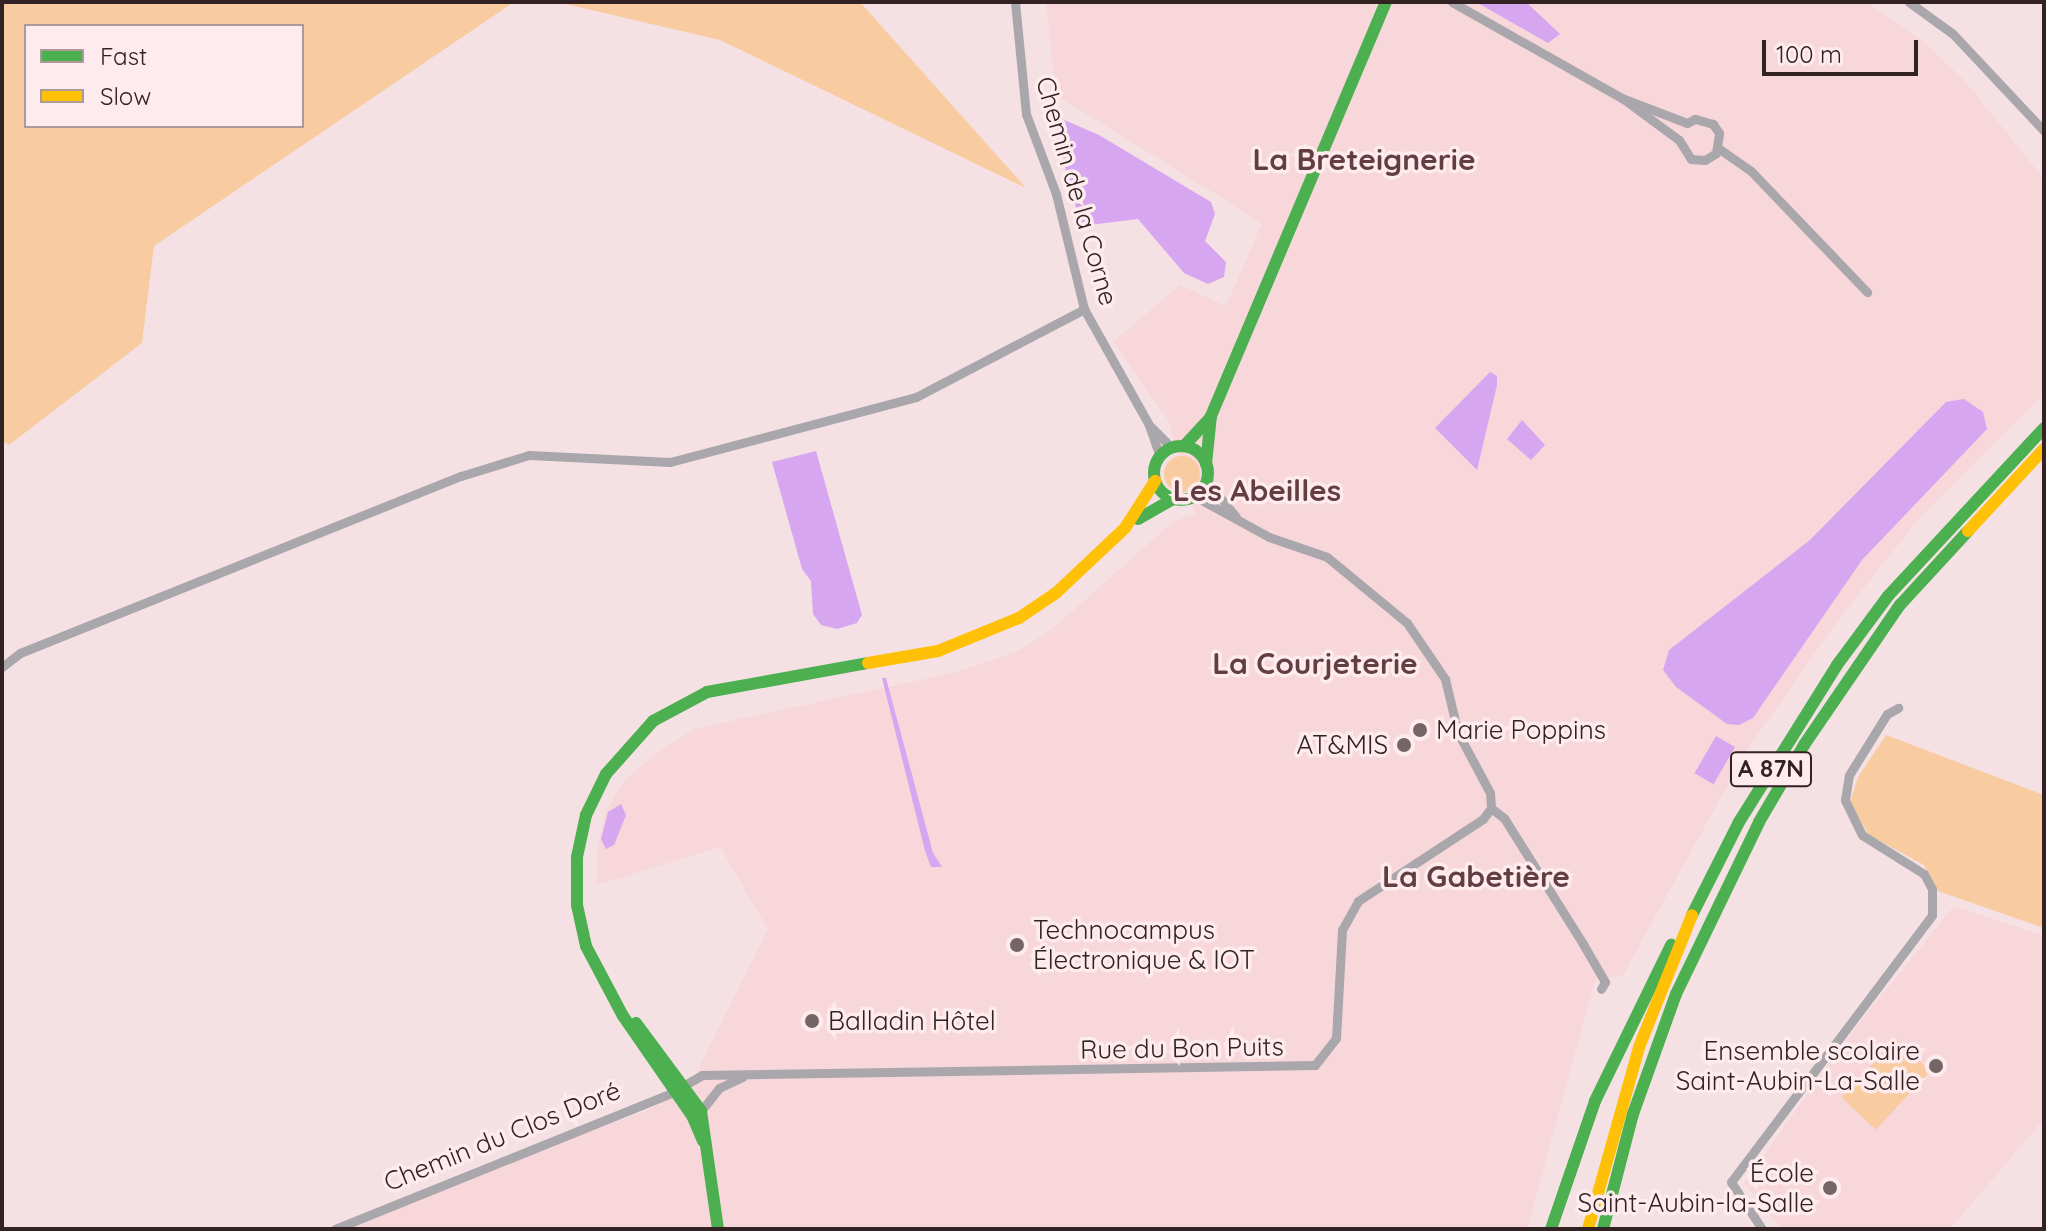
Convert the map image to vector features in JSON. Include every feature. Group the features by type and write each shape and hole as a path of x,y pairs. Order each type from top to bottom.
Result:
{"main road":[{"path":"716,1228 701,1111 679,1087 608,989 581,926 577,857 595,794 643,729 707,692 917,655 977,638 1056,593 1125,528 1173,499 1196,497 1207,481 1211,416 1386,2"},
{"path":"1125,528 1155,481 1160,457 1178,447 1211,416"},
{"name":"A 87N","path":"1588,1229 1639,1047 1691,918 1739,822 1837,665 1947,528 2044,428"},
{"path":"1178,447 1206,464"},
{"name":"A 87N","path":"1603,1229 1633,1114 1676,994 1759,822 1804,745 1900,605 2044,449"},
{"path":"1155,481 1173,499"},
{"path":"1551,1229 1595,1101 1662,958 1691,918"},
{"path":"679,1087 703,1141"}],"street":[{"name":"Chemin de la Corne","path":"1015,2 1026,114 1056,194 1084,309 1149,425 1160,457"},
{"path":"1452,2 1622,98 1679,140 1684,154 1699,161 1718,148"},
{"path":"1909,2 1953,34 2044,131"},
{"path":"1622,98 1687,123"},
{"path":"1679,140 1687,123 1695,119 1713,124 1718,148 1751,171 1867,292"},
{"path":"2,667 20,653 461,476 529,455 670,462 902,401 1084,309"},
{"name":"Chemin de la Corne","path":"1149,425 1178,447"},
{"path":"1207,481 1238,519"},
{"path":"1196,497 1238,519 1327,557 1424,641 1445,679 1458,733 1490,793 1491,808 1504,818 1583,944 1605,982 1601,989"},
{"path":"1762,1229 1731,1182 1932,915 1932,889 1924,874 1862,835 1846,809 1849,775 1887,714 1898,708"},
{"name":"Rue du Bon Puits","path":"679,1087 714,1073 1294,1069 1315,1065 1328,1054 1338,1030 1342,930 1358,901 1483,819 1491,808"},
{"path":"701,1111 719,1088 746,1075"},
{"name":"Chemin du Clos Doré","path":"335,1229 679,1087"}],"shaded area":[{"path":"2,2 514,2 154,246 142,343 9,445 2,441"},
{"path":"557,2 860,2 1026,188 720,40"},
{"path":"1046,2 1866,2 1925,43 1965,81 2044,179 2044,395 1921,516 1836,623 1747,750 1623,975 1595,980 1527,1229 337,1229 383,1206 646,1111 688,1090 768,929 720,847 597,885 597,848 607,808 628,777 653,756 694,729 957,672 1020,650 1051,630 1174,521 1195,514 1168,420 1113,342 1180,285 1226,306 1262,223 1056,95"},
{"path":"1476,2 1526,2 1560,34 1548,43"},
{"path":"1062,119 1099,135 1211,202 1215,214 1205,241 1226,262 1224,277 1208,284 1184,273 1138,219 1081,226 1058,141 1057,127"},
{"path":"1490,372 1497,376 1497,385 1477,470 1435,428"},
{"path":"1964,399 1983,412 1987,429 1862,560 1753,718 1739,725 1727,724 1676,687 1663,670 1669,650 1810,540 1946,402"},
{"path":"1522,420 1545,445 1531,460 1507,439"},
{"path":"816,451 862,615 857,623 837,629 821,625 813,614 811,581 802,569 772,462"},
{"path":"1182,456 1195,461 1200,474 1195,487 1182,492 1169,487 1164,474 1169,461"},
{"path":"882,678 886,678 933,853 942,867 931,867 925,851"},
{"path":"1886,735 2044,795 2044,928 1938,891 1924,865 1869,835 1850,803 1858,777"},
{"path":"1716,736 1735,747 1714,784 1694,773"},
{"path":"621,804 626,815 614,845 606,849 601,839 608,812"},
{"name":"Ensemble scolaire Saint-Aubin-La-Salle","path":"1954,906 2044,936 2044,1119 1950,1229 1781,1229 1744,1183 1852,1032"},
{"path":"1896,1039 1930,1071 1876,1130 1841,1098"}],"traffic: fast":[{"path":"1206,464 1211,416 1386,2"},
{"path":"1184,446 1209,419"},
{"path":"1692,915 1739,822 1837,665 1888,596 2044,428"},
{"path":"1181,446 1200,454 1208,473 1200,492 1181,500 1162,492 1154,473 1162,454 1181,446"},
{"path":"1138,519 1173,499"},
{"path":"1603,1229 1633,1114 1676,994 1759,822 1804,745 1900,605 1968,531"},
{"path":"703,1141 693,1117 623,1016 586,946 577,905 577,857 586,815 606,774 653,721 707,692 868,663"},
{"path":"1551,1229 1595,1101 1671,945"},
{"path":"636,1023 701,1111 718,1229"}],"traffic: slow":[{"path":"1968,531 2044,449"},
{"path":"868,663 938,651 1019,618 1056,593 1125,528 1155,481"},
{"path":"1588,1229 1639,1047 1692,915"}],"place":[{"name":"Marie Poppins","path":"1420,730"},
{"name":"AT&MIS","path":"1404,745"},
{"name":"Technocampus Électronique & IOT","path":"1017,945"},
{"name":"Balladin Hôtel","path":"812,1021"},
{"name":"Ensemble scolaire Saint-Aubin-La-Salle","path":"1936,1066"},
{"name":"École Saint-Aubin-la-Salle","path":"1830,1188"}],"district":[{"name":"La Breteignerie","path":"1364,159"},
{"name":"Les Abeilles","path":"1257,490"},
{"name":"La Courjeterie","path":"1315,663"},
{"name":"La Gabetière","path":"1476,876"}]}
